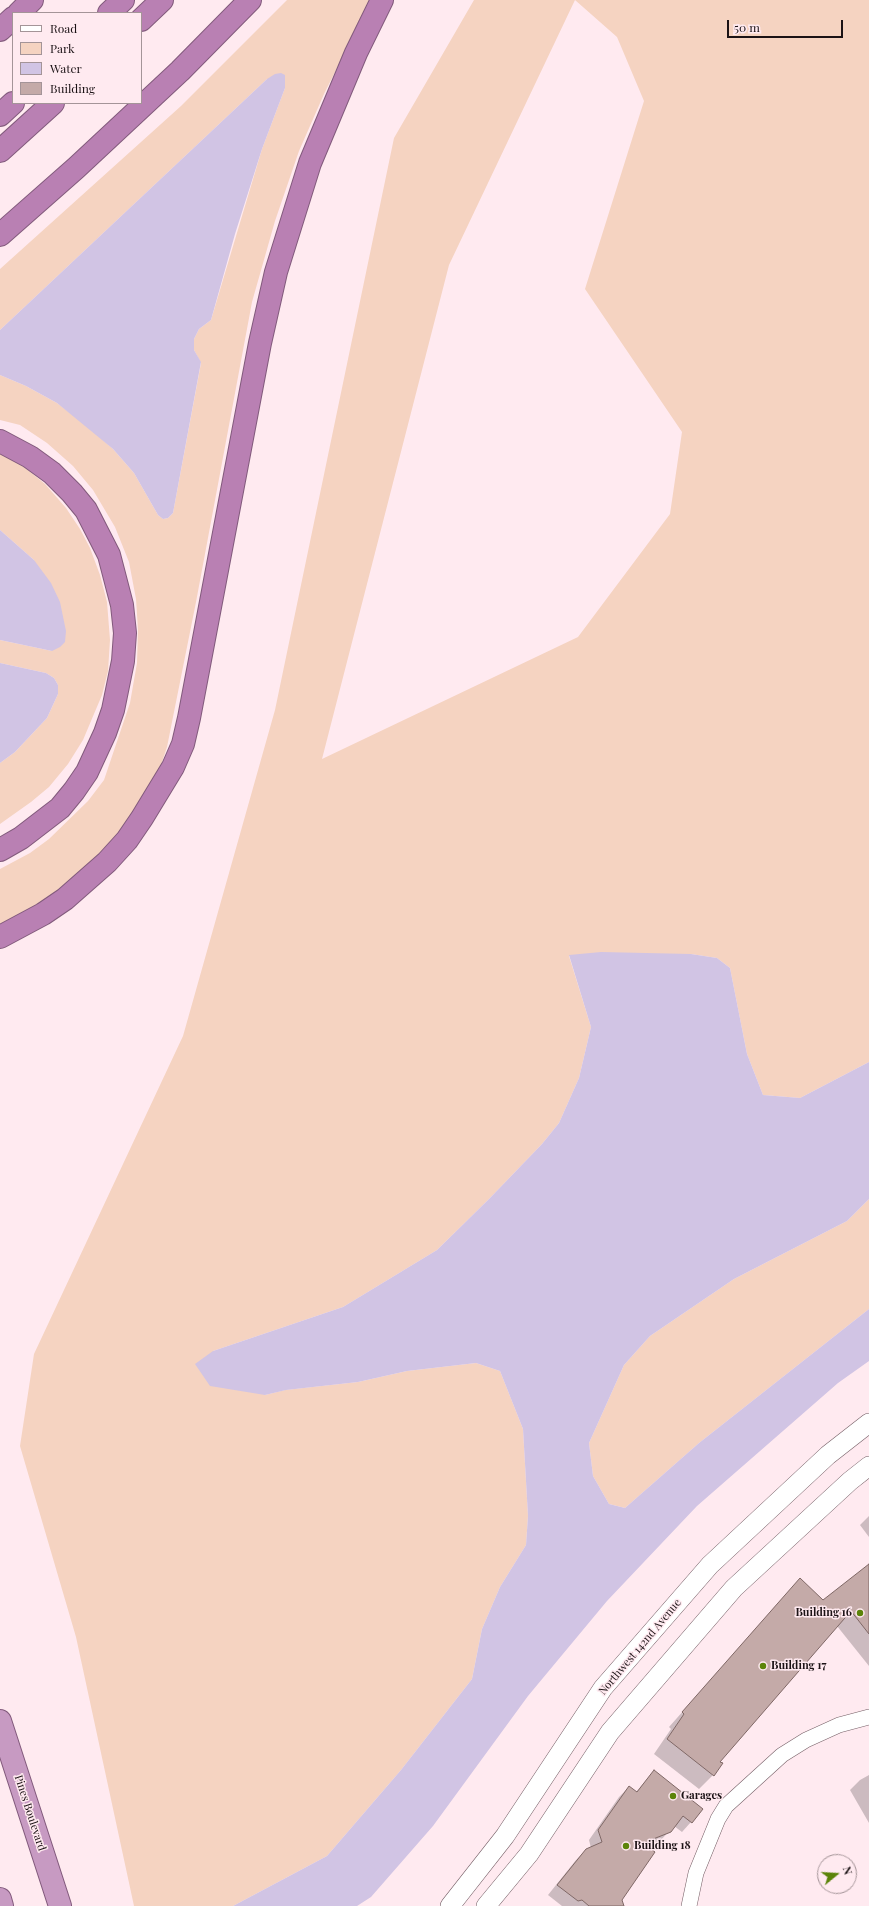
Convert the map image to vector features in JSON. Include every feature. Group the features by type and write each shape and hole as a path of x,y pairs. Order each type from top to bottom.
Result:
{"highway":[{"path":"19,12 32,0"},
{"path":"110,12 123,0"},
{"path":"142,19 162,0"},
{"path":"0,235 122,125 250,0"},
{"path":"0,937 31,921 65,899 107,862 127,840 174,767 183,744 189,718 260,343 276,272 310,163 356,53 382,0"},
{"path":"0,30 12,19"},
{"path":"0,114 12,104"},
{"path":"0,151 52,104"},
{"path":"0,441 30,457 52,473 72,492 86,510 109,556 122,605 125,633 123,661 113,710 105,733 87,772 60,808 21,838 0,850"},
{"name":"Pines Boulevard","path":"0,1721 60,1906"},
{"path":"0,1899 2,1906"}],"street":[{"name":"Northwest 142nd Avenue","path":"450,1906 505,1836 603,1688 710,1565 828,1455 869,1423"},
{"path":"486,1906 529,1854 610,1732 729,1594 850,1481 869,1466"},
{"path":"690,1906 696,1873 718,1819 726,1806 788,1751 806,1740 839,1725 869,1717"}],"green space":[{"path":"287,0 374,0 348,46 324,94 299,151 275,221 252,302 196,602 167,747 158,774 141,803 111,843 89,867 40,905 0,926 0,869 30,853 49,839 88,801 104,780 130,703 137,663 138,630 136,599 129,562 115,527 93,490 73,466 47,443 20,425 0,420 0,375 26,386 57,403 85,424 113,449 134,473 158,515 163,519 168,518 173,513 201,363 194,350 194,339 199,329 211,320 262,149 285,88 267,79 0,330 0,269 181,106"},
{"path":"474,0 575,0 869,0 869,1062 800,1098 763,1095 747,1054 730,968 717,958 691,954 569,956 591,1027 579,1078 559,1123 542,1144 437,1250 343,1307 213,1351 265,1395 285,1390 358,1382 407,1371 476,1363 500,1371 523,1429 528,1516 526,1545 500,1587 482,1629 472,1679 401,1770 327,1856 233,1906 134,1906 76,1637 20,1446 34,1354 183,1036 275,710 394,138","holes":["575,0 617,37 644,101 585,289 682,432 670,514 578,637 322,759 449,265"]},
{"path":"0,452 18,462 45,484 66,508 80,529 90,548 100,575 107,602 110,640 108,671 102,695 83,740 68,764 49,787 0,824 0,763 15,752 47,718 58,694 58,685 54,678 46,673 0,663 0,640 52,651 34,560 0,530"},
{"path":"869,1199 869,1309 699,1443 625,1508 609,1504 593,1476 589,1443 624,1365 650,1336 734,1279 847,1221"}],"water":[{"path":"281,73 285,75 285,88 262,149 235,234 211,320 199,329 194,339 194,350 201,362 173,513 168,518 163,519 158,515 134,473 113,449 57,403 26,386 0,375 0,330 267,79 275,74"},
{"path":"0,530 34,560 51,583 60,602 66,631 65,642 60,647 52,651 0,640"},
{"path":"0,663 46,673 54,678 58,685 58,694 47,718 15,752 0,763"},
{"path":"601,952 691,954 717,958 730,968 747,1054 763,1095 800,1098 869,1062 869,1199 847,1221 734,1279 650,1336 624,1365 589,1443 593,1476 609,1504 625,1508 699,1443 869,1309 869,1361 838,1383 697,1506 607,1601 528,1696 433,1826 371,1897 357,1906 233,1906 327,1856 401,1770 472,1679 482,1629 500,1587 526,1545 528,1516 523,1429 500,1371 476,1363 407,1371 358,1382 286,1390 265,1395 210,1386 195,1364 213,1351 343,1307 437,1250 489,1199 542,1144 559,1123 579,1078 591,1027 569,955"}],"building":[{"name":"Building 17","path":"869,1564 869,1634 851,1611 720,1762 723,1763 714,1776 667,1739 684,1714 682,1712 800,1578 823,1600"},
{"name":"Building 18","path":"654,1770 703,1809 692,1823 683,1816 671,1832 643,1843 655,1852 622,1900 624,1906 589,1906 582,1900 578,1901 557,1885 586,1849 602,1842 598,1830 629,1786 637,1792"}],"place":[{"name":"Building 16","path":"860,1613"},
{"name":"Building 17","path":"763,1666"},
{"name":"Garages","path":"673,1796"},
{"name":"Building 18","path":"626,1846"}]}
